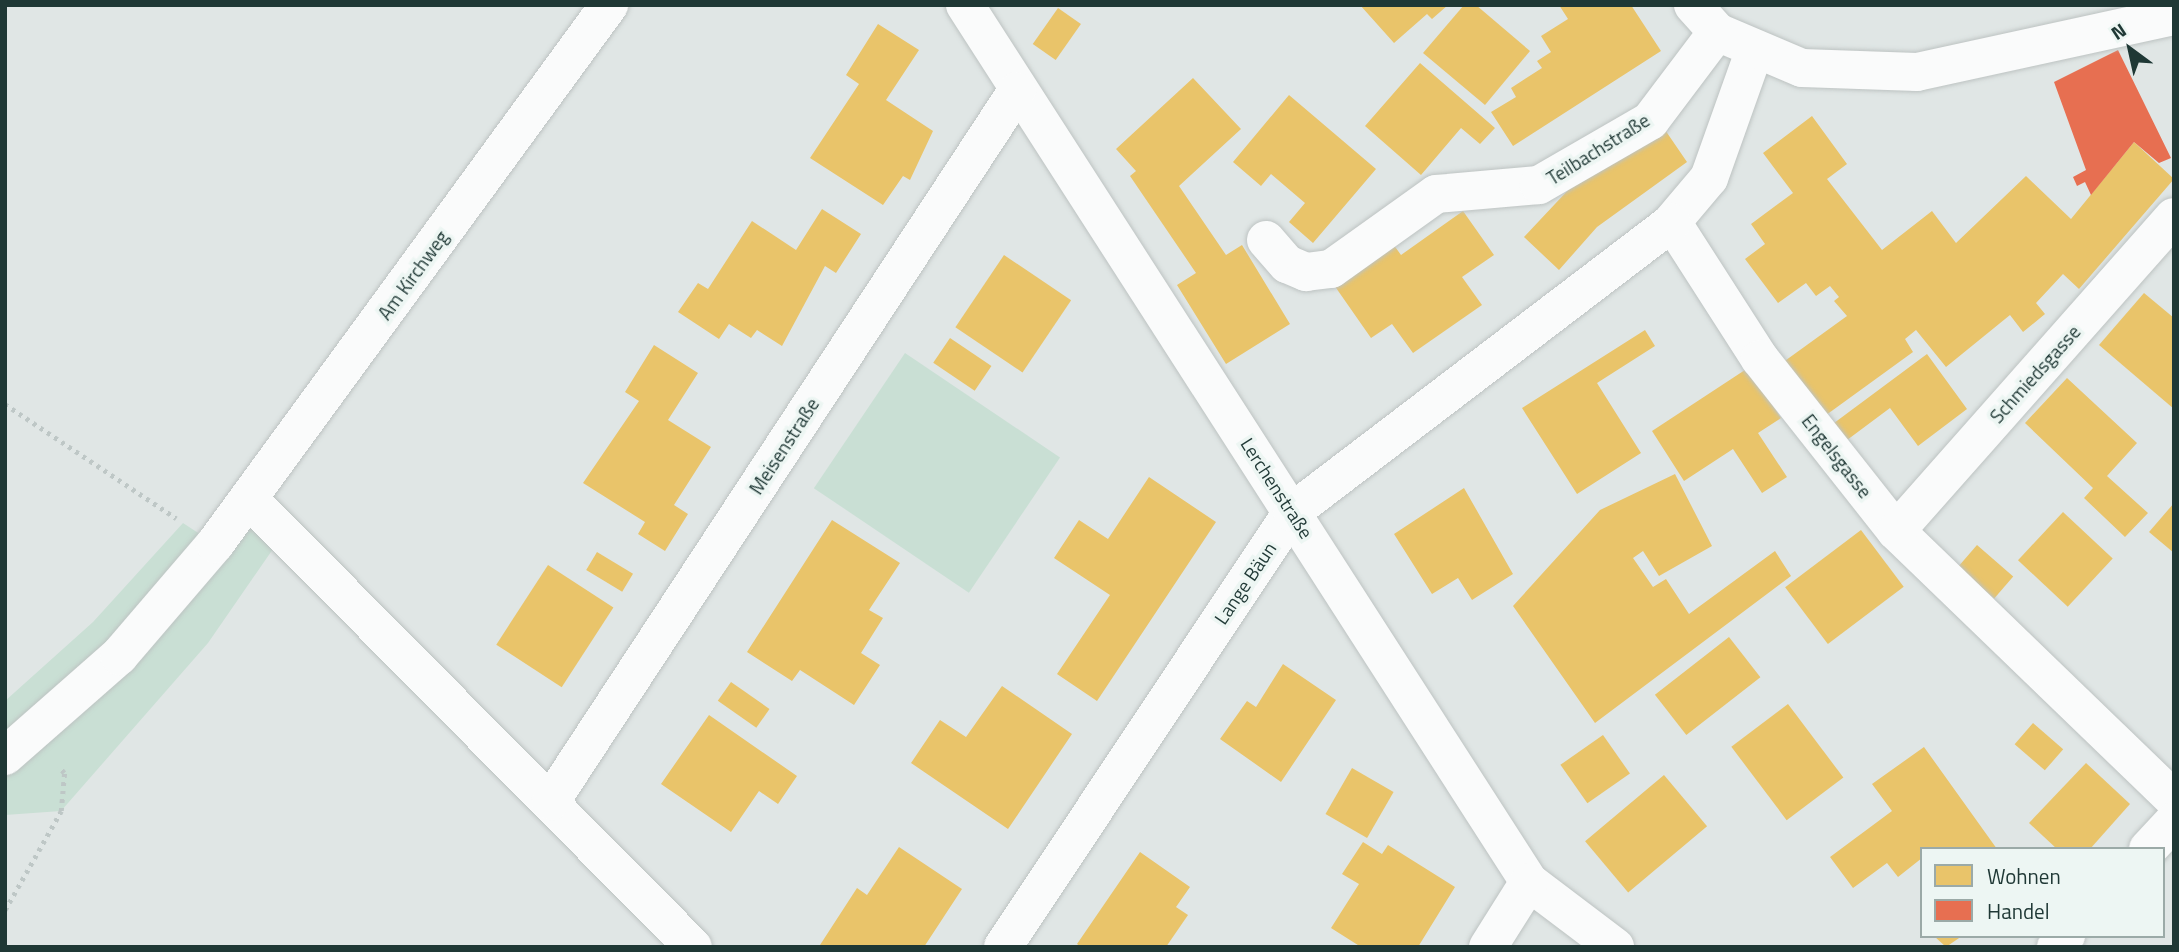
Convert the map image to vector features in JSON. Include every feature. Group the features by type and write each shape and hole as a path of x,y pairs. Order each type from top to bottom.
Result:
{"street":[{"name":"Am Kirchweg","path":"19,746 120,656 215,544 250,500 609,5"},
{"name":"Lerchenstraße","path":"965,5 1017,91 1293,512 1529,882 1615,947"},
{"name":"Teilbachstraße","path":"1266,240 1287,264 1306,272 1331,269 1436,194 1539,185 1650,121 1705,19 1755,49 1802,68 1917,72 2174,16"},
{"path":"1672,222 1709,178 1755,49"},
{"name":"Meisenstraße","path":"551,801 1017,91"},
{"name":"Schmiedsgasse","path":"1896,531 2174,217"},
{"name":"Lange Bäun","path":"1003,947 1293,512 1672,222"},
{"name":"Engelsgasse","path":"1672,222 1760,359 1896,531 2174,799"},
{"path":"250,500 693,947"},
{"path":"2150,847 2174,821"},
{"path":"1488,947 1529,882"}],"path":[{"path":"5,404 215,544"},
{"path":"5,910 61,811 64,773 19,746"}],"green space":[{"path":"905,353 1060,458 969,593 814,488"},
{"path":"250,500 284,533 208,643 61,811 5,815 5,701 93,622 183,523 215,544"}],"building: Wohnen":[{"path":"1360,5 1448,5 1432,19 1427,14 1394,43"},
{"path":"1464,5 1476,5 1530,51 1485,105 1423,53"},
{"path":"1559,5 1631,5 1661,51 1513,146 1491,112 1516,97 1511,88 1542,68 1537,61 1551,52 1541,36 1568,19"},
{"path":"1058,8 1081,24 1056,60 1033,44"},
{"path":"878,24 919,50 886,100 933,131 910,180 903,176 883,205 810,158 859,84 846,75"},
{"path":"1420,63 1495,128 1480,144 1461,128 1421,175 1365,126"},
{"path":"1193,78 1241,129 1179,186 1226,255 1242,245 1290,324 1226,364 1177,285 1196,273 1130,176 1136,171 1116,149"},
{"path":"1289,95 1376,169 1313,243 1289,222 1305,203 1271,174 1261,186 1233,162"},
{"path":"1812,116 1847,164 1827,179 1882,250 1932,211 1956,243 2026,176 2071,219 2134,142 2174,179 2079,289 2063,274 2036,303 2045,314 2023,332 2010,315 1946,367 1916,330 1905,339 1913,352 1822,418 1782,363 1847,316 1834,301 1839,297 1830,286 1816,296 1806,283 1778,303 1745,259 1765,244 1751,224 1793,193 1763,153"},
{"path":"1661,124 1687,162 1597,227 1559,270 1524,237 1570,188"},
{"path":"822,209 861,234 836,273 825,266 782,346 757,330 751,338 729,324 719,339 678,312 698,283 708,289 752,221 796,250"},
{"path":"1463,211 1494,255 1462,277 1482,305 1413,353 1392,324 1371,338 1334,285 1393,244 1401,255"},
{"path":"1004,255 1071,300 1023,372 955,327"},
{"path":"2144,293 2174,318 2174,409 2099,345"},
{"path":"1645,330 1655,346 1597,383 1641,453 1577,494 1522,408"},
{"path":"950,338 991,366 975,391 933,363"},
{"path":"654,345 698,373 668,420 711,447 674,505 688,514 665,551 638,534 645,522 583,483 639,401 625,392"},
{"path":"1927,354 1967,409 1918,446 1890,408 1839,446 1826,429"},
{"path":"1748,368 1781,418 1758,433 1787,477 1762,493 1733,449 1684,481 1652,431"},
{"path":"2067,378 2137,443 2107,476 2148,513 2125,537 2084,498 2093,488 2025,423"},
{"path":"1675,474 1712,546 1659,576 1643,551 1633,558 1653,587 1666,579 1689,614 1775,551 1791,576 1595,723 1513,606 1600,510"},
{"path":"1149,477 1216,522 1097,701 1057,674 1110,595 1054,558 1079,520 1108,539"},
{"path":"1464,488 1513,574 1472,600 1458,578 1432,594 1394,534"},
{"path":"2174,503 2174,553 2149,532"},
{"path":"2063,512 2113,558 2068,607 2018,560"},
{"path":"832,520 900,563 869,610 883,618 861,653 880,665 854,705 800,670 792,681 747,652"},
{"path":"1861,530 1904,587 1828,644 1785,587"},
{"path":"1977,545 2013,576 1994,598 1958,567"},
{"path":"597,552 633,574 622,592 586,570"},
{"path":"548,565 613,607 562,687 496,645"},
{"path":"1729,637 1760,677 1686,735 1655,695"},
{"path":"1283,664 1336,700 1281,782 1220,739 1247,701 1256,707"},
{"path":"731,682 770,709 756,728 718,701"},
{"path":"1002,686 1072,734 1008,829 911,763 940,720 966,737"},
{"path":"1788,704 1843,777 1787,820 1731,747"},
{"path":"709,715 797,776 778,804 759,791 731,832 661,784"},
{"path":"2033,723 2063,749 2045,770 2015,744"},
{"path":"1603,735 1630,774 1587,803 1560,765"},
{"path":"1924,747 1996,847 1920,847 1920,860 1898,877 1887,863 1853,888 1830,857 1892,811 1872,784"},
{"path":"2086,763 2130,804 2092,847 2055,847 2029,823"},
{"path":"1352,768 1394,792 1367,838 1326,814"},
{"path":"1664,775 1707,826 1628,893 1585,841"},
{"path":"1363,842 1382,854 1388,845 1455,887 1418,947 1361,947 1331,928 1359,884 1342,874"},
{"path":"899,847 962,889 924,947 820,945 857,888 867,895"},
{"path":"1140,852 1190,887 1176,907 1188,915 1166,947 1081,947 1077,944"},
{"path":"1936,938 1959,938 1946,947"}],"building: Handel":[{"path":"2118,50 2171,158 2159,163 2134,142 2091,195 2085,182 2077,186 2073,177 2086,170 2054,82"}]}
